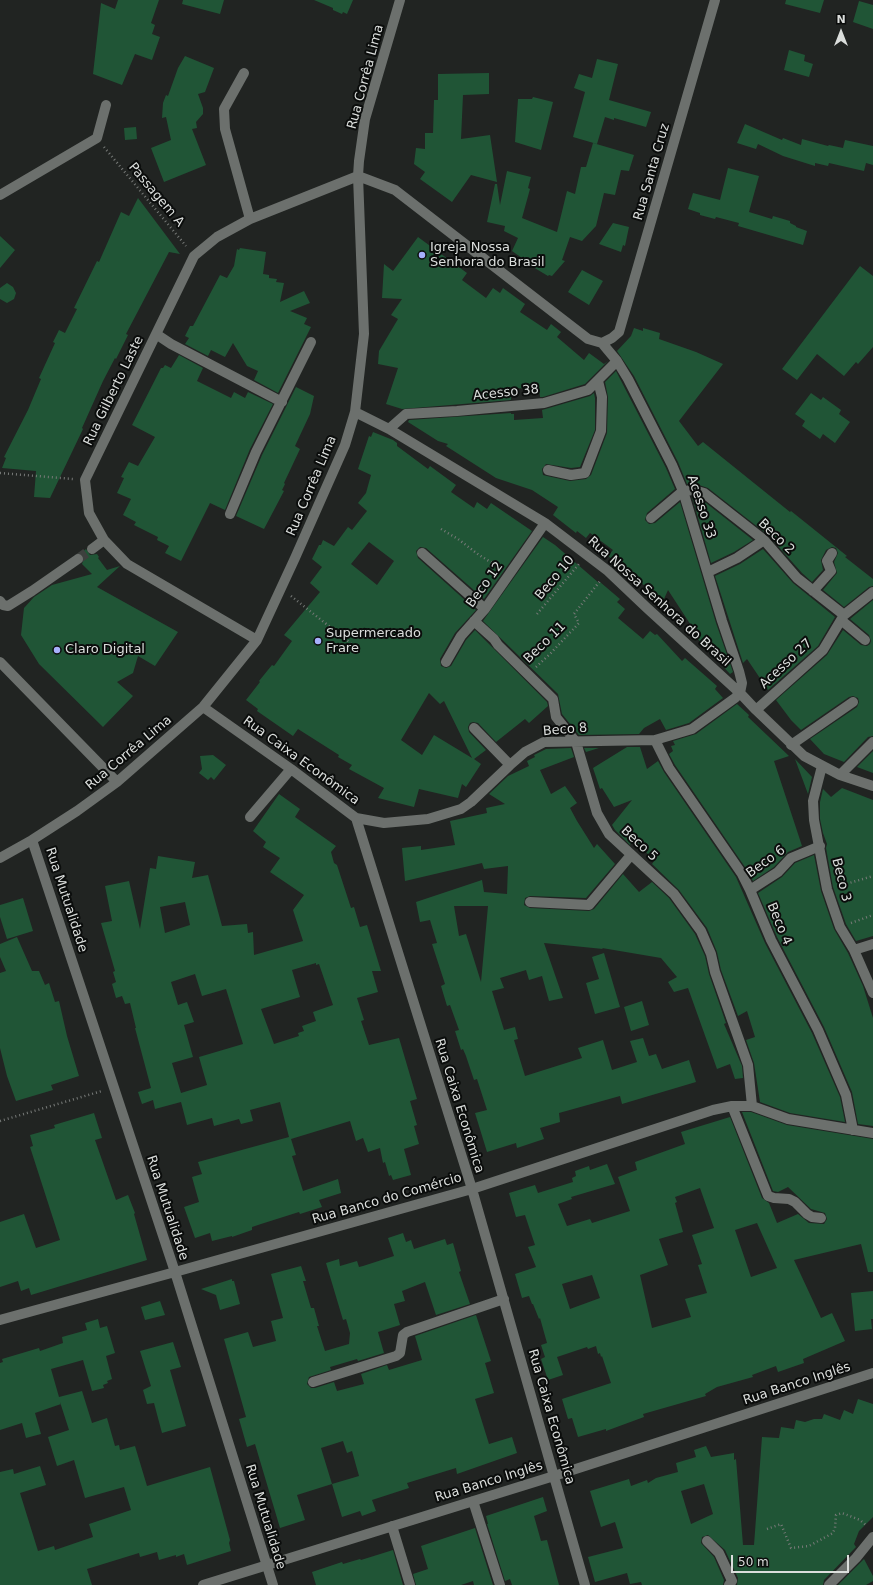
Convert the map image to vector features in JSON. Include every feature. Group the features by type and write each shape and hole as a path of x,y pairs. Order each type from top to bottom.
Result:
{"street":[{"name":"Rua Corrêa Lima","path":"0,858 32,840 77,811 117,782 203,707 257,640 345,445 354,412 364,334 358,176 365,119 400,0"},
{"name":"Rua Santa Cruz","path":"602,343 612,338 619,332 715,0"},
{"path":"244,73 224,109 224,122 250,219"},
{"path":"0,195 97,138 106,105"},
{"name":"Rua Gilberto Laste","path":"85,480 194,256 217,236 250,219 358,176"},
{"path":"358,176 395,190 588,339 602,343"},
{"path":"156,334 171,344 282,402"},
{"path":"230,514 256,452 311,342"},
{"name":"Acesso 33","path":"602,343 617,361 628,379 672,465 683,491 722,621 740,671 742,683 740,693"},
{"name":"Acesso 38","path":"389,429 406,414 544,403 588,390 617,361"},
{"path":"548,470 571,475 585,473 601,431 602,397 598,381"},
{"name":"Rua Nossa Senhora do Brasil","path":"354,412 389,429 545,523 608,571 740,693 791,745 804,756 840,775 873,786"},
{"path":"85,480 89,513 104,540 127,564 257,640"},
{"name":"Beco 2","path":"683,491 694,490 704,494 764,540 797,578 842,617 865,640"},
{"path":"651,518 683,491"},
{"name":"Beco 12","path":"446,662 461,636 485,609 545,523"},
{"path":"92,549 104,540"},
{"path":"708,572 737,558 764,540"},
{"path":"422,553 485,609"},
{"path":"813,591 831,571 827,561 832,553"},
{"path":"0,601 3,605 8,606 78,559"},
{"path":"842,617 873,592"},
{"name":"Acesso 27","path":"756,710 823,650 842,617"},
{"name":"Beco 5","path":"474,621 494,639 498,645 553,699 556,717 576,742 597,813 609,834 674,894 701,931 711,954 715,972 748,1064 752,1106"},
{"path":"0,662 117,782"},
{"name":"Beco 8","path":"356,818 384,822 421,820 461,809 471,802 525,752 544,742 655,740 692,729 740,693"},
{"path":"791,745 853,702"},
{"name":"Rua Caixa Econômica","path":"203,707 291,769 356,818 472,1189 585,1585"},
{"path":"474,728 510,765"},
{"name":"Beco 4","path":"655,740 668,768 742,874 771,940 818,1030 843,1087 853,1130"},
{"path":"840,775 873,742"},
{"name":"Beco 3","path":"822,766 813,801 814,820 827,889 840,927 854,950 873,993"},
{"path":"250,817 291,769"},
{"name":"Rua Mutualidade","path":"32,840 175,1272 272,1585"},
{"name":"Beco 6","path":"750,890 778,872 792,858 820,846"},
{"path":"530,902 589,905 631,855"},
{"path":"854,950 873,944"},
{"path":"732,1106 768,1196 789,1199 795,1202 807,1214 821,1218"},
{"name":"Rua Banco do Comércio","path":"0,1320 472,1189 713,1110 732,1106 752,1106 788,1118 853,1130 873,1132"},
{"path":"313,1382 396,1356 400,1353 403,1335 407,1332 504,1299"},
{"name":"Rua Banco Inglês","path":"203,1585 554,1476 873,1373"},
{"path":"473,1501 500,1585"},
{"path":"392,1526 410,1585"},
{"path":"829,1585 856,1558 871,1532"},
{"path":"707,1541 719,1553 732,1581 729,1585"}],"path":[{"name":"Passagem A","path":"104,146 194,256"},
{"path":"0,473 85,480"},
{"path":"441,529 458,539 479,555 510,573"},
{"name":"Beco 10","path":"537,614 587,554"},
{"name":"Beco 11","path":"528,674 550,654 579,623 574,614 608,571"},
{"path":"281,588 354,646"},
{"path":"827,889 873,876"},
{"path":"840,927 873,915"},
{"path":"0,1121 114,1088"},
{"path":"767,1529 781,1524 790,1548 809,1546 833,1533 836,1515 842,1513 860,1520 871,1532"}],"building":[{"path":"118,0 159,0 151,23 155,25 152,34 160,37 152,60 135,54 122,85 93,74 101,3 115,9"},
{"path":"183,0 224,0 220,14 182,4"},
{"path":"314,0 353,0 347,14 343,12 342,14 333,10 333,8"},
{"path":"786,0 824,0 820,13 785,4"},
{"path":"859,1 873,5 873,29 853,22"},
{"path":"789,50 805,55 804,61 813,64 809,77 784,70"},
{"path":"185,56 214,68 205,92 198,94 203,108 203,114 196,122 197,128 192,129 206,165 164,182 151,148 171,140 166,117 162,118 163,103 166,95 168,96 178,68"},
{"path":"597,59 618,64 609,100 651,112 646,127 605,117 597,144 573,137 585,92 574,88 579,74 592,78"},
{"path":"489,73 489,94 463,95 461,139 490,135 497,182 471,175 452,202 420,179 425,172 414,164 416,148 425,149 425,133 433,133 434,100 438,100 438,74"},
{"path":"533,97 553,102 541,150 515,142 518,99 532,99"},
{"path":"745,124 782,140 783,138 801,145 802,139 828,146 843,148 845,140 873,146 873,165 866,163 864,171 829,163 828,166 815,163 815,166 783,156 758,144 756,149 737,143"},
{"path":"136,127 137,139 125,140 124,128"},
{"path":"593,143 634,155 629,171 621,170 615,195 604,193 596,226 582,241 570,237 562,260 565,261 552,276 548,276 528,264 529,263 512,251 518,238 504,231 505,226 487,222 495,184 497,184 500,205 507,171 531,177 528,188 530,189 522,218 557,232 567,191 575,194 581,167 586,167"},
{"path":"728,168 759,176 749,212 772,219 773,216 790,221 790,223 796,227 807,231 803,245 738,226 739,223 716,217 715,219 700,215 700,213 688,209 693,193 720,200"},
{"path":"138,198 180,254 169,252 126,334 128,335 116,359 115,358 103,381 82,428 83,429 50,498 34,497 36,471 2,468 6,458 4,457 28,410 41,379 39,378 55,343 53,342 59,330 65,333 77,309 74,308 97,261 99,262 121,212 129,216"},
{"path":"613,223 629,227 625,246 623,245 621,252 599,244"},
{"path":"0,236 15,250 0,268"},
{"path":"418,237 467,273 462,280 486,298 493,288 500,293 503,288 525,304 520,312 547,330 551,324 561,332 557,337 584,360 589,353 604,364 608,361 585,384 543,397 540,397 539,389 511,388 511,400 402,409 386,404 398,368 378,364 379,351 398,319 391,315 402,299 382,298 384,264 393,271"},
{"path":"240,248 266,252 263,274 269,275 269,278 277,279 276,282 284,283 280,302 304,291 310,303 290,311 307,318 304,324 311,327 278,393 254,380 258,371 247,366 233,343 225,357 211,350 208,356 185,344 189,338 185,336 190,326 193,326 220,275 227,278 234,266 237,249 239,250"},
{"path":"860,266 873,276 873,347 858,364 856,362 844,376 817,354 797,380 782,369"},
{"path":"582,270 603,281 589,305 568,292"},
{"path":"7,283 13,287 16,293 14,299 7,303 0,299 0,288"},
{"path":"634,328 643,331 643,328 660,333 659,339 696,352 723,364 679,421 698,446 703,442 790,512 791,511 811,527 873,579 873,586 869,587 844,607 823,590 837,573 834,562 838,553 836,548 832,547 826,550 821,560 823,570 812,582 768,535 708,488 696,484 687,484 678,462 634,376 617,351 631,336"},
{"path":"179,355 203,368 197,381 231,398 234,392 245,398 248,392 273,404 250,449 225,510 210,503 181,561 165,553 169,546 157,540 158,537 134,525 136,522 123,515 131,499 117,493 124,478 121,477 129,462 138,466 155,437 132,425 161,368 165,365 171,368"},
{"path":"616,371 666,468 675,489 647,513 645,520 649,524 655,523 680,502 716,623 733,672 730,674 696,637 698,636 668,590 664,599 650,593 644,588 645,586 608,556 613,550 590,533 586,538 577,531 576,533 553,515 558,507 532,490 496,478 446,446 448,444 438,441 408,422 409,420 511,413 514,414 514,420 543,418 542,410 590,396 594,393 595,430 580,467 571,468 546,464 542,469 543,475 547,476 570,481 586,479 591,475 607,433 608,397 605,382"},
{"path":"296,387 314,396 310,414 295,446 300,449 284,483 285,484 282,490 284,491 264,529 236,516 262,455"},
{"path":"811,393 821,400 823,397 841,410 839,414 850,422 835,443 823,434 820,439 802,426 805,421 795,414"},
{"path":"373,432 393,440 397,443 397,446 428,469 430,466 456,485 451,492 474,508 477,502 487,509 491,503 532,531 484,599 426,548 420,547 416,551 418,558 476,610 455,633 440,659 441,666 446,668 451,666 466,640 475,630 547,702 548,706 529,723 525,719 496,742 478,723 470,723 468,727 469,732 486,750 474,759 481,764 466,787 462,784 458,798 419,789 414,807 378,798 384,788 349,769 352,765 298,729 293,736 257,711 258,709 246,700 260,682 259,681 272,665 274,666 292,641 284,635 320,592 310,583 322,567 312,559 319,545 321,545 323,540 334,546 348,527 352,530 367,511 358,503 366,493 371,475 358,469 369,436 371,437","holes":["369,542 394,561 377,585 351,564","429,693 440,704 444,701 472,758 434,735 422,755 401,740"]},
{"path":"692,497 701,499 753,540 734,552 711,563"},
{"path":"543,537 555,545 620,599 617,602 625,609 618,618 643,639 650,631 655,635 657,634 682,661 685,658 717,686 715,689 723,698 689,723 666,730 660,719 644,728 639,734 579,735 562,714 558,694 483,621"},
{"name":"Claro Digital","path":"86,549 90,555 97,554 99,557 98,558 107,570 120,566 97,587 178,632 155,666 138,656 133,673 117,682 133,696 103,727 39,664 21,635 24,608 34,597 52,585 92,574 82,564 84,558 81,553"},
{"path":"763,549 793,583 835,617 818,646 768,690 747,659 743,663 715,576 740,564"},
{"path":"873,600 873,736 868,737 844,762 824,754 810,739 857,707 859,702 858,698 853,696 849,697 801,730 791,720 776,700 827,655 843,630 861,645 867,646 870,644 871,641 869,635 850,619"},
{"path":"737,704 749,715 748,717 789,756 774,761 802,846 788,852 774,867 753,881 669,754 673,751 671,746 675,745 673,741 696,734"},
{"path":"627,747 640,747 647,769 658,761 736,877 765,943 812,1033 840,1097 845,1122 790,1113 760,1102 754,1063 746,1040 755,1037 747,1011 738,1016 721,970 717,952 707,928 679,890 652,864 654,861 638,843 636,844 633,840 630,845 612,825 632,800 614,807 602,788 600,789 593,768"},
{"path":"571,748 574,757 540,770 551,794 565,786 577,803 570,808 594,848 597,844 615,864 586,898 530,896 525,898 524,905 530,908 589,911 594,909 623,874 639,892 652,882 669,898 695,934 705,956 709,974 726,1023 724,1024 742,1066 743,1078 735,1079 730,1064 717,1069 688,988 674,992 668,982 677,977 661,958 602,948 603,949 544,943 563,998 549,1001 542,976 529,980 526,970 500,978 504,988 492,991 504,1030 515,1027 518,1039 514,1040 525,1076 582,1058 578,1048 603,1040 612,1070 637,1062 630,1041 643,1038 649,1056 656,1054 662,1069 689,1060 696,1082 622,1104 620,1096 559,1113 560,1122 540,1128 544,1139 517,1148 516,1143 487,1152 475,1113 487,1110 477,1079 474,1080 463,1049 461,1050 455,1031 459,1030 450,1005 447,1006 441,986 445,984 432,944 437,943 430,920 420,922 416,902 482,880 484,892 507,894 508,866 484,869 482,863 405,881 402,848 421,846 421,850 455,845 450,821 487,813 486,808 505,804 489,794 508,776 529,766 527,761 535,757 534,755 546,749","holes":["454,906 488,906 481,982 466,934 459,936"]},
{"path":"584,748 599,748 586,752"},
{"path":"873,751 873,773 857,767"},
{"path":"213,755 226,765 214,780 211,777 208,780 199,773 202,769 200,756"},
{"path":"795,759 812,777 808,794"},
{"path":"842,788 873,800 873,936 856,941 846,924 833,887 826,848 827,844 820,819 820,802 823,789 831,797"},
{"path":"279,794 300,809 295,817 336,846 331,852 334,863 337,865 351,908 354,907 360,927 367,925 381,971 372,971 378,992 357,998 364,1020 361,1021 369,1045 399,1038 417,1099 410,1101 417,1125 414,1126 419,1144 404,1149 411,1175 393,1180 391,1175 389,1176 385,1162 383,1163 380,1148 368,1152 363,1138 356,1141 350,1121 291,1139 296,1155 292,1156 303,1191 338,1179 341,1193 319,1200 322,1207 300,1214 299,1212 252,1227 252,1230 232,1237 212,1241 210,1233 195,1238 184,1207 199,1202 192,1177 202,1174 198,1162 289,1137 280,1102 250,1110 253,1121 241,1124 239,1119 214,1126 212,1118 187,1125 181,1102 155,1109 153,1100 142,1104 138,1092 151,1088 130,1003 125,1004 122,996 116,998 112,984 116,982 113,972 115,971 101,923 112,921 105,886 129,881 140,929 150,868 156,869 158,856 195,862 192,878 208,875 222,926 247,924 248,933 253,932 254,955 303,941 293,910 304,895 270,872 280,858 263,847 266,842 253,831","holes":["185,902 190,925 165,933 160,907","316,963 316,965 319,964 333,1005 313,1012 316,1021 302,1026 304,1031 298,1033 299,1036 274,1044 261,1009 300,997 292,970","195,974 202,996 226,989 243,1044 199,1057 207,1085 181,1093 172,1063 193,1057 184,1025 194,1022 187,1002 178,1005 171,982"]},
{"path":"814,855 821,891 834,929 848,953 863,986 873,1018 873,1126 858,1124 852,1092 824,1027 777,937 758,893 782,877 795,863"},
{"path":"23,898 33,931 7,939 0,917 0,905"},
{"path":"17,937 32,971 39,971 45,985 49,983 55,1002 59,1001 67,1036 79,1076 51,1085 53,1090 16,1101 7,1076 0,1048 0,973 6,971 0,957 0,944"},
{"path":"604,953 620,1007 595,1014 586,983 599,979 592,957"},
{"path":"642,1001 649,1025 631,1031 624,1007"},
{"path":"742,1112 751,1112 787,1125 873,1139 873,1272 868,1272 861,1244 794,1260 821,1318 832,1313 845,1341 803,1359 804,1363 778,1372 776,1366 752,1375 753,1377 717,1387 705,1394 706,1396 643,1414 644,1417 606,1431 606,1429 578,1437 572,1418 568,1419 562,1399 611,1383 602,1356 601,1357 600,1353 598,1354 596,1346 588,1349 587,1347 557,1357 563,1375 548,1380 541,1359 545,1357 541,1345 547,1343 540,1318 539,1319 529,1296 522,1298 515,1274 536,1267 528,1247 535,1245 525,1215 516,1217 509,1193 535,1185 538,1193 573,1182 572,1178 576,1176 575,1171 589,1166 590,1170 607,1164 615,1184 571,1197 572,1199 558,1204 567,1226 590,1219 592,1223 630,1211 618,1177 637,1170 635,1162 685,1144 681,1132 730,1117 762,1198 769,1203 777,1223 798,1214 809,1223 824,1224 827,1219 825,1213 811,1209 788,1187 778,1192 773,1191","holes":["700,1188 714,1228 692,1235 702,1264 698,1265 707,1293 685,1299 691,1317 652,1328 640,1275 668,1265 659,1239 683,1232 675,1203 677,1202 675,1197","757,1223 777,1268 751,1277 735,1230","592,1275 600,1298 570,1309 562,1284"]},
{"path":"94,1113 102,1138 95,1140 116,1200 128,1195 135,1213 134,1214 147,1260 31,1295 29,1288 21,1291 18,1281 0,1287 0,1222 24,1214 36,1248 60,1240 30,1147 33,1146 30,1135 55,1128 54,1125"},
{"path":"403,1233 406,1242 411,1240 414,1249 445,1239 447,1245 453,1243 461,1271 459,1272 470,1304 436,1315 425,1282 402,1291 405,1301 394,1304 400,1325 378,1332 384,1353 358,1361 357,1359 330,1367 331,1370 309,1377 307,1384 311,1388 315,1388 334,1382 337,1391 364,1384 361,1374 387,1365 389,1370 422,1360 415,1336 476,1315 491,1361 485,1363 494,1393 475,1399 489,1444 512,1437 517,1453 457,1474 456,1468 407,1483 409,1488 372,1500 376,1511 362,1516 360,1511 342,1517 332,1484 297,1495 305,1520 280,1528 255,1444 247,1447 239,1419 246,1417 224,1339 248,1332 253,1347 276,1341 271,1321 283,1318 271,1274 301,1266 306,1281 303,1281 311,1308 314,1308 319,1326 317,1326 325,1351 349,1344 350,1333 346,1319 343,1320 326,1263 339,1259 340,1266 357,1261 359,1267 394,1256 388,1238","holes":["343,1441 347,1453 352,1451 359,1476 332,1484 321,1448"]},
{"path":"232,1279 232,1281 234,1281 240,1304 220,1310 216,1295 201,1289"},
{"path":"873,1291 873,1319 871,1319 872,1329 855,1331 851,1293"},
{"path":"160,1301 165,1315 145,1320 141,1307"},
{"path":"98,1319 100,1328 107,1326 115,1353 106,1356 112,1379 103,1385 104,1388 92,1391 83,1360 51,1369 59,1397 82,1391 92,1423 107,1418 115,1446 119,1445 120,1450 135,1446 147,1486 210,1467 230,1540 229,1543 231,1551 187,1565 184,1554 159,1560 157,1552 140,1557 139,1553 87,1569 92,1585 0,1585 0,1472 13,1469 14,1474 40,1466 46,1485 20,1493 38,1551 54,1546 55,1550 93,1537 89,1524 131,1510 124,1487 85,1498 74,1460 57,1466 48,1437 69,1430 61,1404 35,1413 41,1434 26,1438 22,1423 0,1430 0,1363 3,1362 2,1359 39,1348 40,1351 63,1343 62,1337 87,1330 85,1323"},
{"path":"173,1342 181,1367 170,1370 186,1426 162,1433 154,1403 147,1404 143,1390 151,1386 140,1351"},
{"path":"858,1399 873,1404 873,1517 859,1531 854,1544 856,1547 824,1580 823,1585 737,1585 738,1578 725,1550 708,1535 702,1537 701,1543 714,1557 724,1580 723,1585 642,1585 641,1582 630,1584 627,1573 595,1582 588,1557 623,1548 615,1522 601,1527 590,1491 629,1479 631,1486 647,1480 648,1483 656,1478 678,1472 676,1463 696,1457 694,1450 706,1446 711,1457 734,1453 734,1460 736,1459 743,1545 754,1545 762,1437 779,1438 781,1427 794,1429 796,1420 805,1422 814,1419 822,1419 824,1414 840,1420 844,1410 853,1414","holes":["704,1484 713,1514 691,1524 681,1491"]},
{"path":"543,1497 547,1511 534,1516 541,1541 547,1540 559,1585 512,1585 510,1579 505,1581 487,1524 486,1516"},
{"path":"475,1528 493,1585 474,1585 473,1581 461,1585 416,1585 413,1574 428,1569 421,1546"},
{"path":"393,1550 403,1585 316,1585 312,1572 342,1562 343,1564 361,1560"},
{"path":"864,1559 873,1576 873,1581 866,1585 838,1585"}],"tunnel":[{"path":"78,559 92,549"}],"place":[{"name":"Igreja Nossa Senhora do Brasil","path":"422,255"},
{"name":"Supermercado Frare","path":"318,641"},
{"name":"Claro Digital","path":"57,650"}]}
